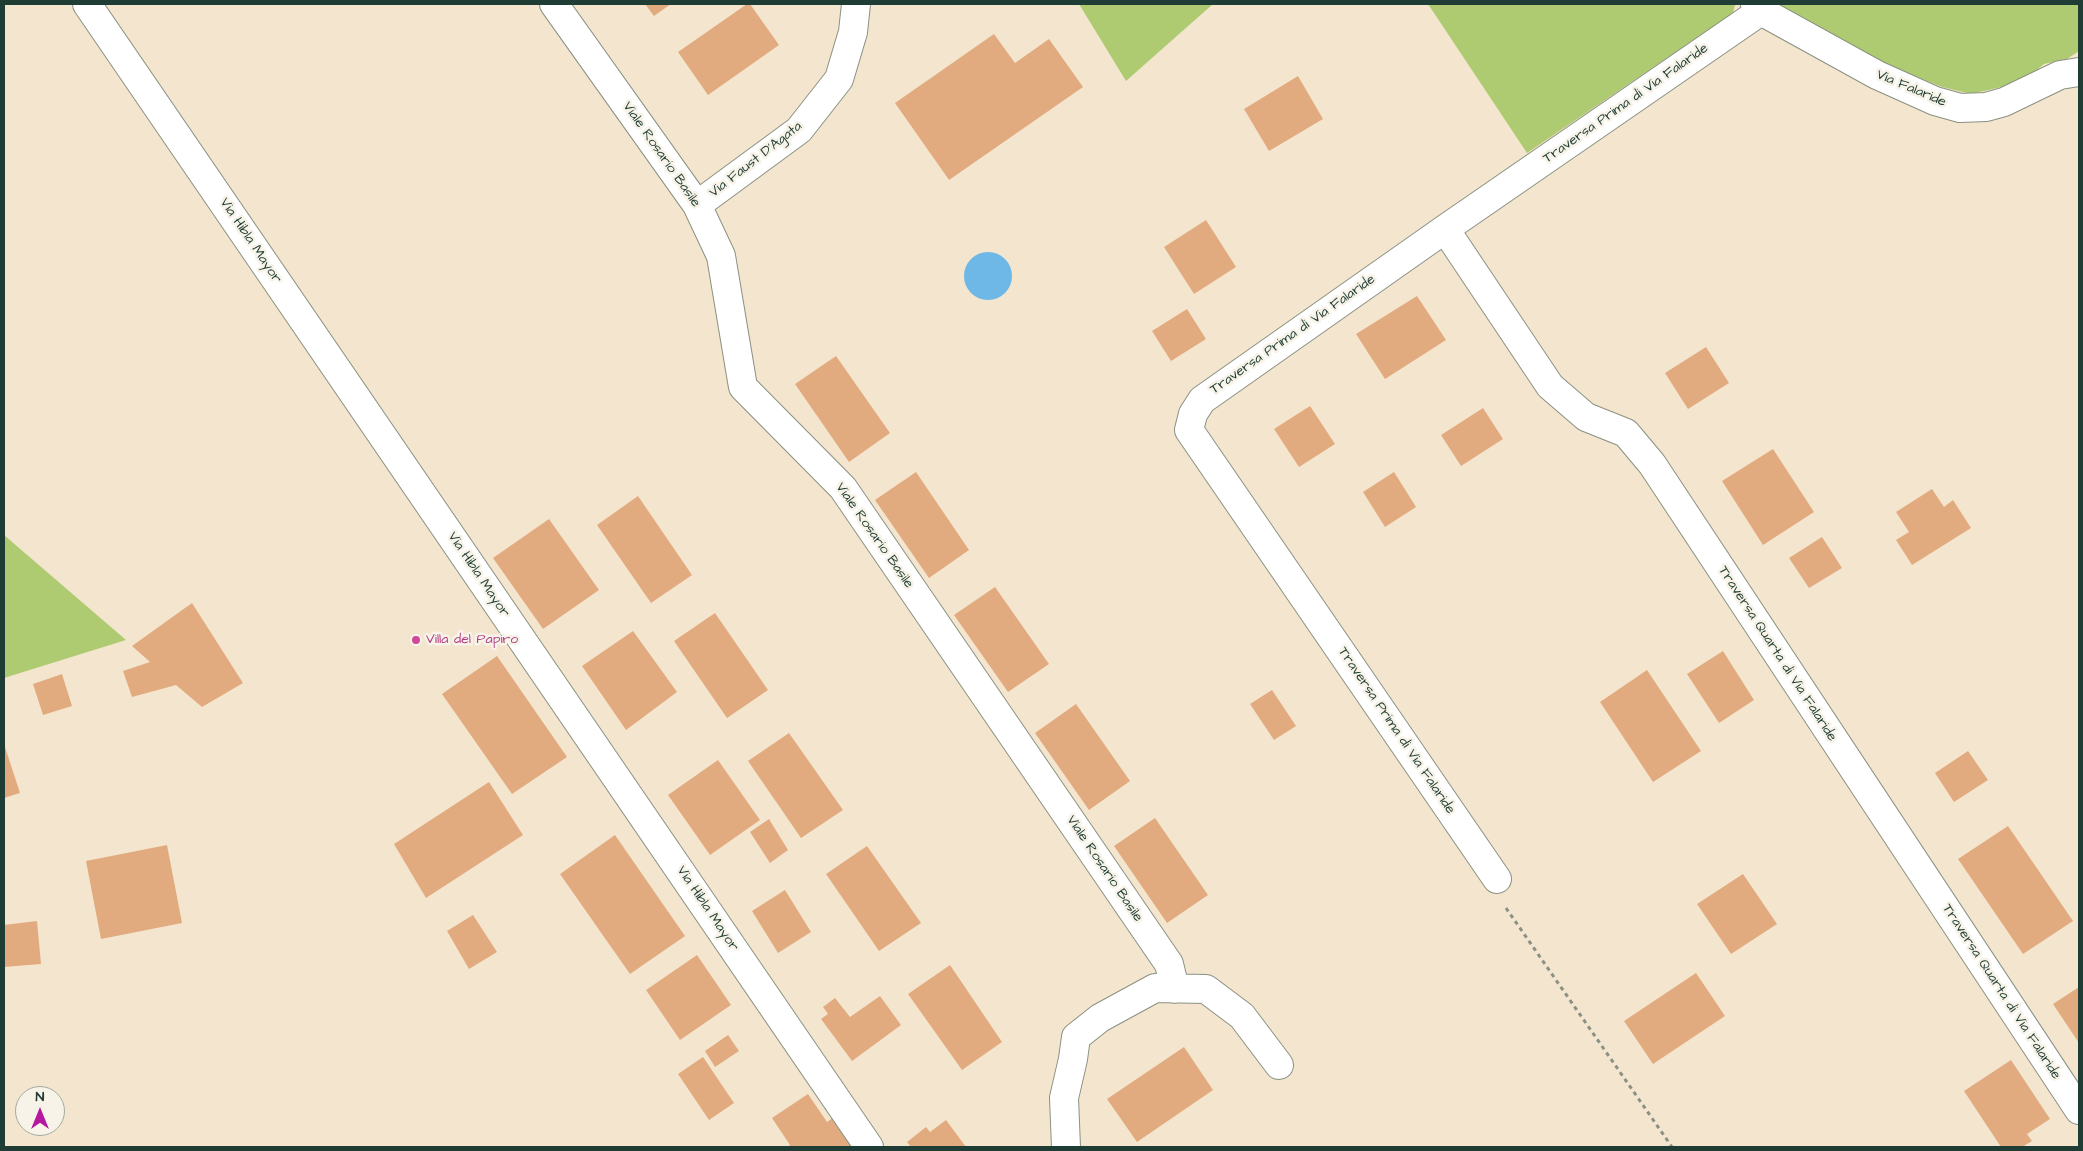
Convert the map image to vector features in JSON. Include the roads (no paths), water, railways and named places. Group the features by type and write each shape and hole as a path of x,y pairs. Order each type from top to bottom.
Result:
{"street":[{"name":"Via Hibla Mayor","path":"88,4 869,1147"},
{"name":"Viale Rosario Basile","path":"554,4 697,205 720,256 742,388 843,488 1169,964 1175,989"},
{"name":"Via Faust D'Agata","path":"697,205 799,130 839,79 853,32 856,4"},
{"name":"Via Falaride","path":"1758,8 1876,75 1936,101 1960,108 1986,107 2004,102 2060,75 2079,71"},
{"name":"Traversa Prima di Via Falaride","path":"1497,879 1189,430 1193,414 1202,400 1758,8"},
{"name":"Traversa Quarta di Via Falaride","path":"1445,229 1550,386 1586,417 1626,434 1652,464 2079,1110"},
{"path":"1066,1147 1064,1098 1076,1037 1100,1018 1155,988 1206,989 1242,1016 1278,1066"}],"water":[{"path":"988,252 997,254 1005,259 1010,267 1012,276 1010,285 1005,293 997,298 988,300 979,298 971,293 966,285 964,276 966,267 971,259 979,254"}],"place":[{"name":"Villa del Papiro","path":"416,640"}]}
